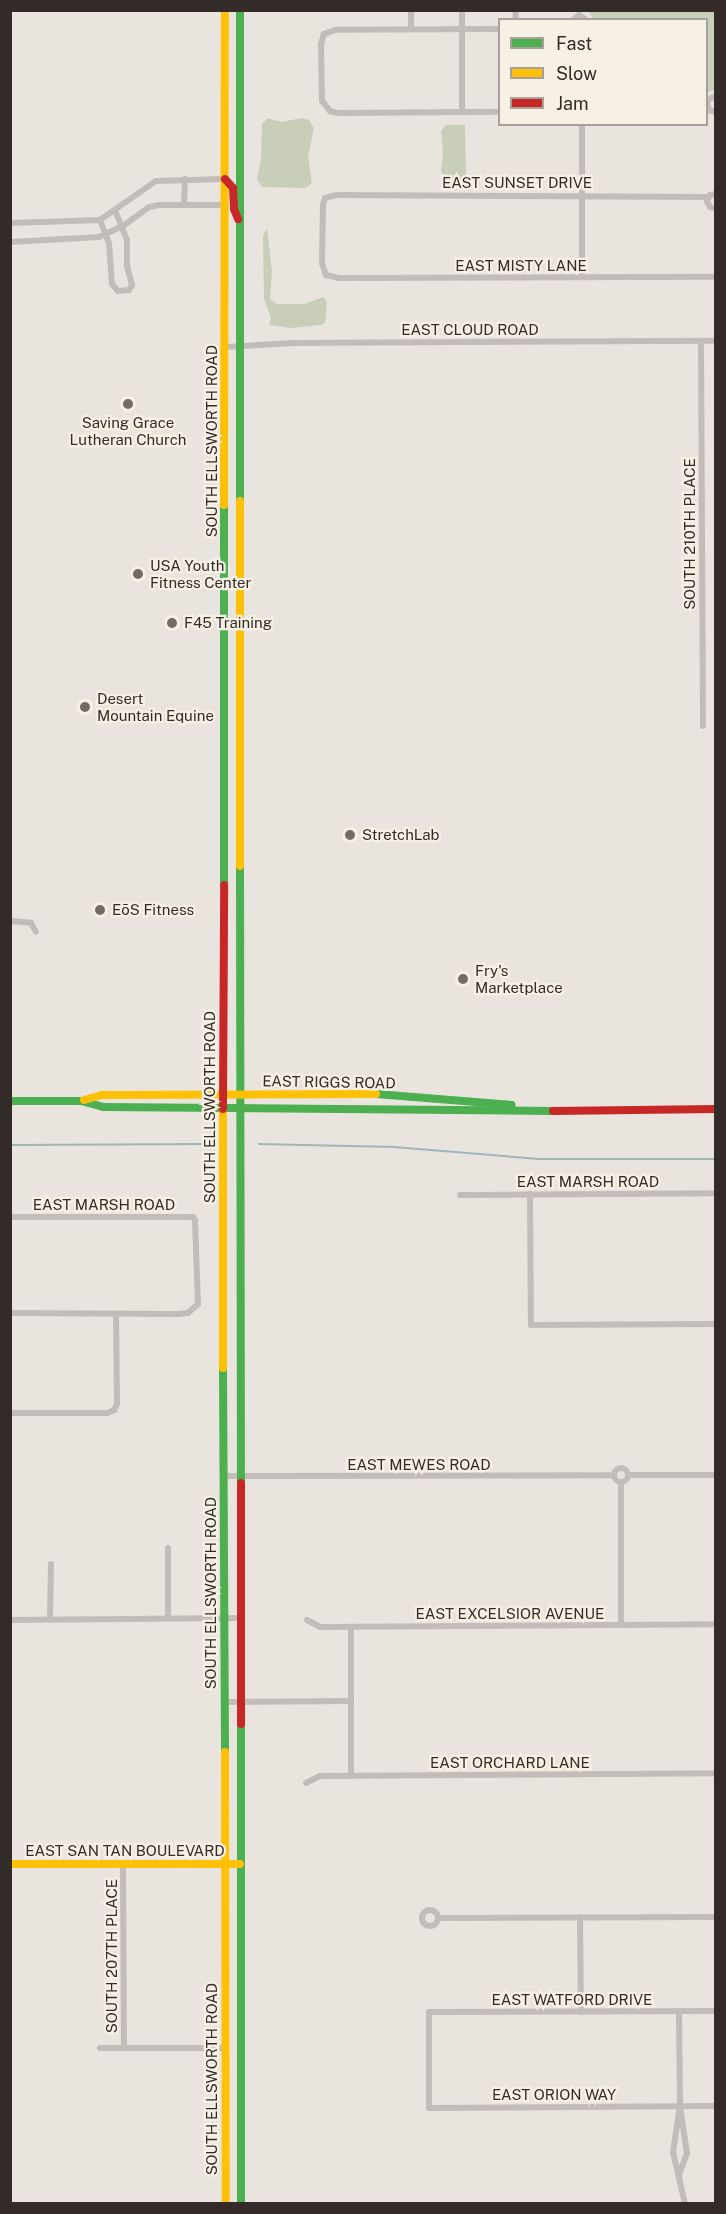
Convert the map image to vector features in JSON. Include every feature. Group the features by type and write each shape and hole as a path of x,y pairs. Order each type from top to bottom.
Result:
{"main road":[{"name":"SOUTH ELLSWORTH ROAD","path":"225,10 226,2204"},
{"name":"SOUTH ELLSWORTH ROAD","path":"240,10 243,1095 240,1477 242,2204"},
{"path":"225,178 232,184 234,209 240,224"},
{"path":"225,567 240,565"},
{"path":"225,728 241,728"},
{"name":"EAST RIGGS ROAD","path":"81,1101 102,1095 369,1094 576,1110"},
{"name":"EAST RIGGS ROAD","path":"10,1101 81,1101 103,1107 716,1109"},
{"name":"EAST SAN TAN BOULEVARD","path":"10,1864 240,1864"}],"street":[{"path":"411,10 411,29"},
{"path":"462,10 462,112"},
{"path":"498,29 335,30 324,34 321,44 324,107 337,113 498,112"},
{"path":"582,126 582,277"},
{"path":"10,223 100,220 115,212 140,189 156,181 225,178"},
{"path":"184,179 184,205"},
{"name":"EAST SUNSET DRIVE","path":"326,275 322,262 322,211 325,198 337,195 712,195 708,206 716,209"},
{"path":"10,242 90,239 106,235 149,207 226,205"},
{"path":"100,220 106,235 112,284 118,291 129,290 132,278 128,266 123,226 115,212"},
{"name":"EAST MISTY LANE","path":"326,275 339,278 716,277"},
{"name":"SOUTH 210TH PLACE","path":"701,341 703,726"},
{"name":"EAST CLOUD ROAD","path":"226,346 293,343 716,341"},
{"path":"10,921 31,923 36,932"},
{"name":"EAST MARSH ROAD","path":"460,1194 716,1193"},
{"path":"530,1194 531,1325 716,1324"},
{"name":"EAST MARSH ROAD","path":"10,1217 189,1216 195,1221 198,1304 195,1309 178,1314 116,1314"},
{"path":"10,1314 116,1314 117,1404 114,1410 106,1413 10,1413"},
{"name":"EAST MEWES ROAD","path":"225,1476 613,1475 616,1469 621,1467 627,1471 628,1475 716,1475"},
{"path":"613,1475 621,1482"},
{"path":"621,1625 621,1482 628,1475"},
{"path":"168,1548 168,1618"},
{"path":"50,1619 51,1564"},
{"path":"10,1620 240,1618"},
{"name":"EAST EXCELSIOR AVENUE","path":"307,1620 320,1627 716,1624"},
{"path":"351,1627 351,1776"},
{"path":"225,1702 351,1701"},
{"name":"EAST ORCHARD LANE","path":"306,1783 320,1776 716,1773"},
{"name":"SOUTH 207TH PLACE","path":"123,1864 124,2048"},
{"path":"580,1917 581,2012"},
{"path":"438,1918 716,1917"},
{"path":"679,2011 680,2106 673,2152 686,2204"},
{"name":"EAST WATFORD DRIVE","path":"429,2108 429,2012 716,2011"},
{"path":"100,2048 225,2048"},
{"path":"680,2106 684,2120 687,2153 680,2175"},
{"name":"EAST ORION WAY","path":"429,2108 716,2106"},
{"path":"675,2147 685,2147"}],"green space":[{"path":"588,11 715,11 715,90 708,92 708,18 593,18"},
{"path":"268,118 281,122 302,118 309,120 314,128 308,157 312,183 306,188 262,187 257,179 261,159 262,124"},
{"path":"446,125 465,125 466,180 451,182 445,180 441,171 443,154 441,131"},
{"path":"267,228 272,272 270,299 277,304 304,304 323,297 327,302 325,323 322,325 291,328 269,325 271,318 264,299 263,236"}],"waterway":[{"path":"10,1145 213,1144"},
{"path":"259,1144 394,1147 539,1159 716,1159"}],"traffic: fast":[{"path":"240,10 240,501"},
{"path":"224,505 224,885"},
{"path":"240,866 241,1483"},
{"path":"376,1094 512,1105"},
{"path":"10,1101 81,1101 103,1107 553,1111"},
{"path":"223,1368 225,1752"},
{"path":"241,1724 241,2204"}],"traffic: slow":[{"path":"224,505 225,10"},
{"path":"240,501 240,866"},
{"path":"84,1100 102,1095 376,1094"},
{"path":"223,1109 223,1368"},
{"path":"225,1752 226,2204"},
{"path":"10,1864 240,1864"}],"traffic: jam":[{"path":"225,179 233,188 234,209 238,219"},
{"path":"223,1109 224,885"},
{"path":"553,1111 716,1109"},
{"path":"241,1483 241,1724"}],"place":[{"name":"Saving Grace Lutheran Church","path":"128,404"},
{"name":"USA Youth Fitness Center","path":"138,574"},
{"name":"F45 Training","path":"172,623"},
{"name":"Desert Mountain Equine","path":"85,707"},
{"name":"StretchLab","path":"350,835"},
{"name":"EōS Fitness","path":"100,910"},
{"name":"Fry's Marketplace","path":"463,979"}]}
